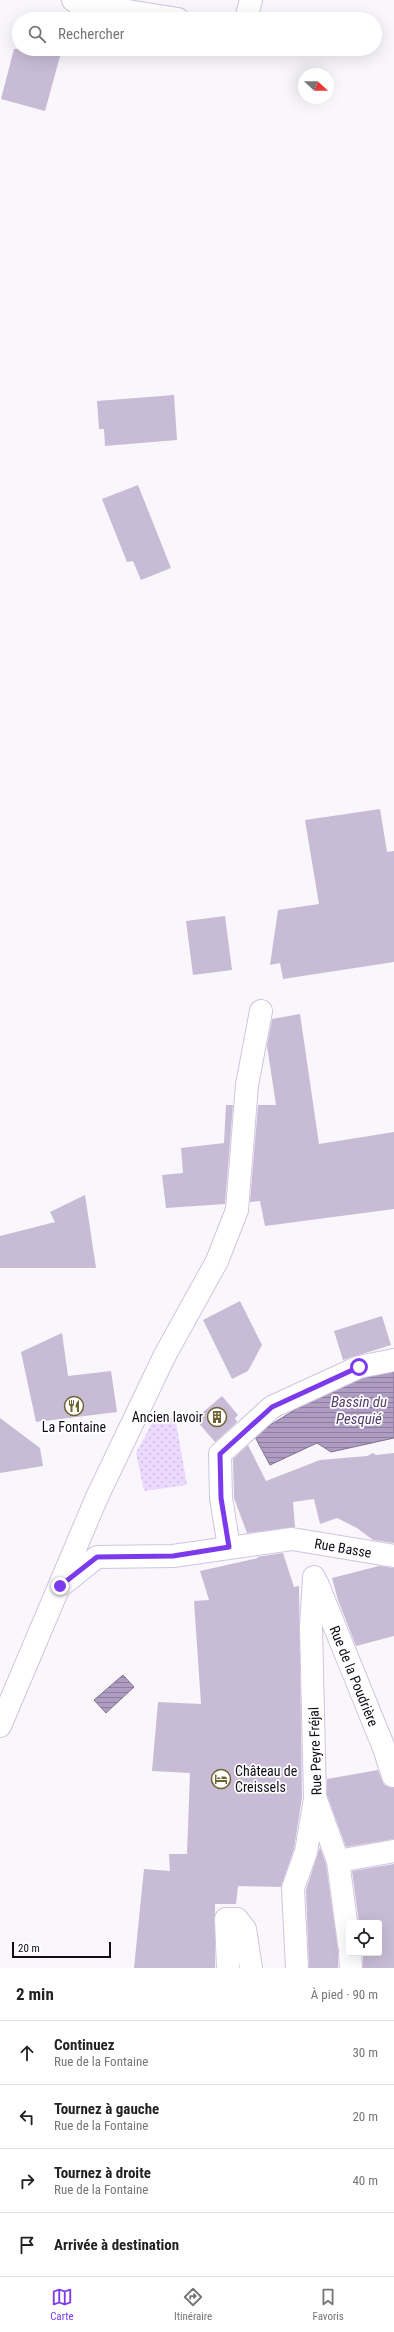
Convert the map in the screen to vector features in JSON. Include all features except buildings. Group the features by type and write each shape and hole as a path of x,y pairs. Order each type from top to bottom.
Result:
{"street":[{"path":"73,0 77,3 134,12"},
{"path":"248,12 251,0"},
{"path":"0,1726 97,1497 164,1355 217,1261 237,1210 247,1085 262,1011"},
{"path":"229,1547 221,1498 220,1454 272,1407 359,1367 394,1360"},
{"name":"Rue Basse","path":"60,1586 97,1557 173,1556 292,1539 394,1556"},
{"name":"Rue de la Poudrière","path":"314,1577 384,1748 393,1776"},
{"name":"Rue Peyre Fréjal","path":"314,1577 311,1628 315,1797 338,1860 346,1921"},
{"path":"297,1968 293,1888 306,1852 315,1797"},
{"path":"338,1860 394,1851"},
{"path":"228,1968 226,1919 237,1919 245,1929 251,1968"},
{"path":"350,1956 351,1968"}],"shaded area":[{"path":"175,1417 187,1485 144,1491 136,1453 152,1423"}],"water":[{"name":"Bassin du Pesquié","path":"394,1371 394,1438 331,1452 317,1443 270,1465 254,1435 345,1379"},
{"path":"123,1675 134,1687 106,1713 94,1700"}],"place":[{"name":"La Fontaine","path":"74,1406"},
{"name":"Ancien lavoir","path":"217,1417"},
{"name":"Château de Creissels","path":"221,1779"}],"route":[{"path":"60,1586 97,1557 173,1556 229,1547 221,1498 220,1454 272,1407 359,1367"}]}
